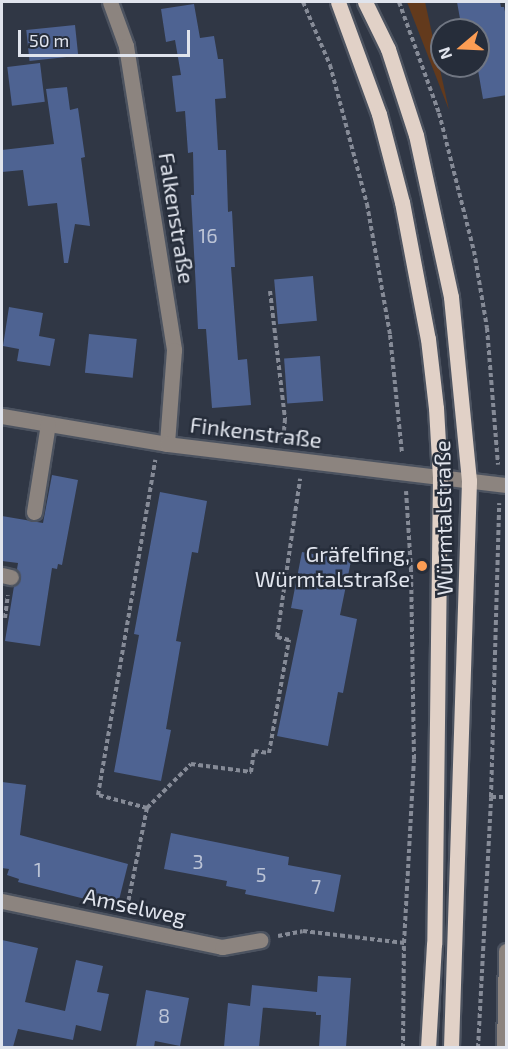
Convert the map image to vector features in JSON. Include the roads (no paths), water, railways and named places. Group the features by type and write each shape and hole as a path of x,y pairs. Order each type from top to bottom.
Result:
{"main road":[{"name":"Würmtalstraße","path":"338,2 379,114 402,202 428,339 440,477 434,944 428,1047"},
{"name":"Würmtalstraße","path":"365,2 388,49 416,135 426,181 450,297 469,481 451,1047"}],"street":[{"name":"Falkenstraße","path":"110,2 126,46 174,350 162,444"},
{"name":"Finkenstraße","path":"2,416 162,444 507,485"},
{"path":"34,512 48,424"},
{"name":"Amselweg","path":"2,901 222,947 260,940"},
{"path":"504,1047 507,951"}],"place":[{"name":"Gräfelfing, Würmtalstraße","path":"422,566"}]}
